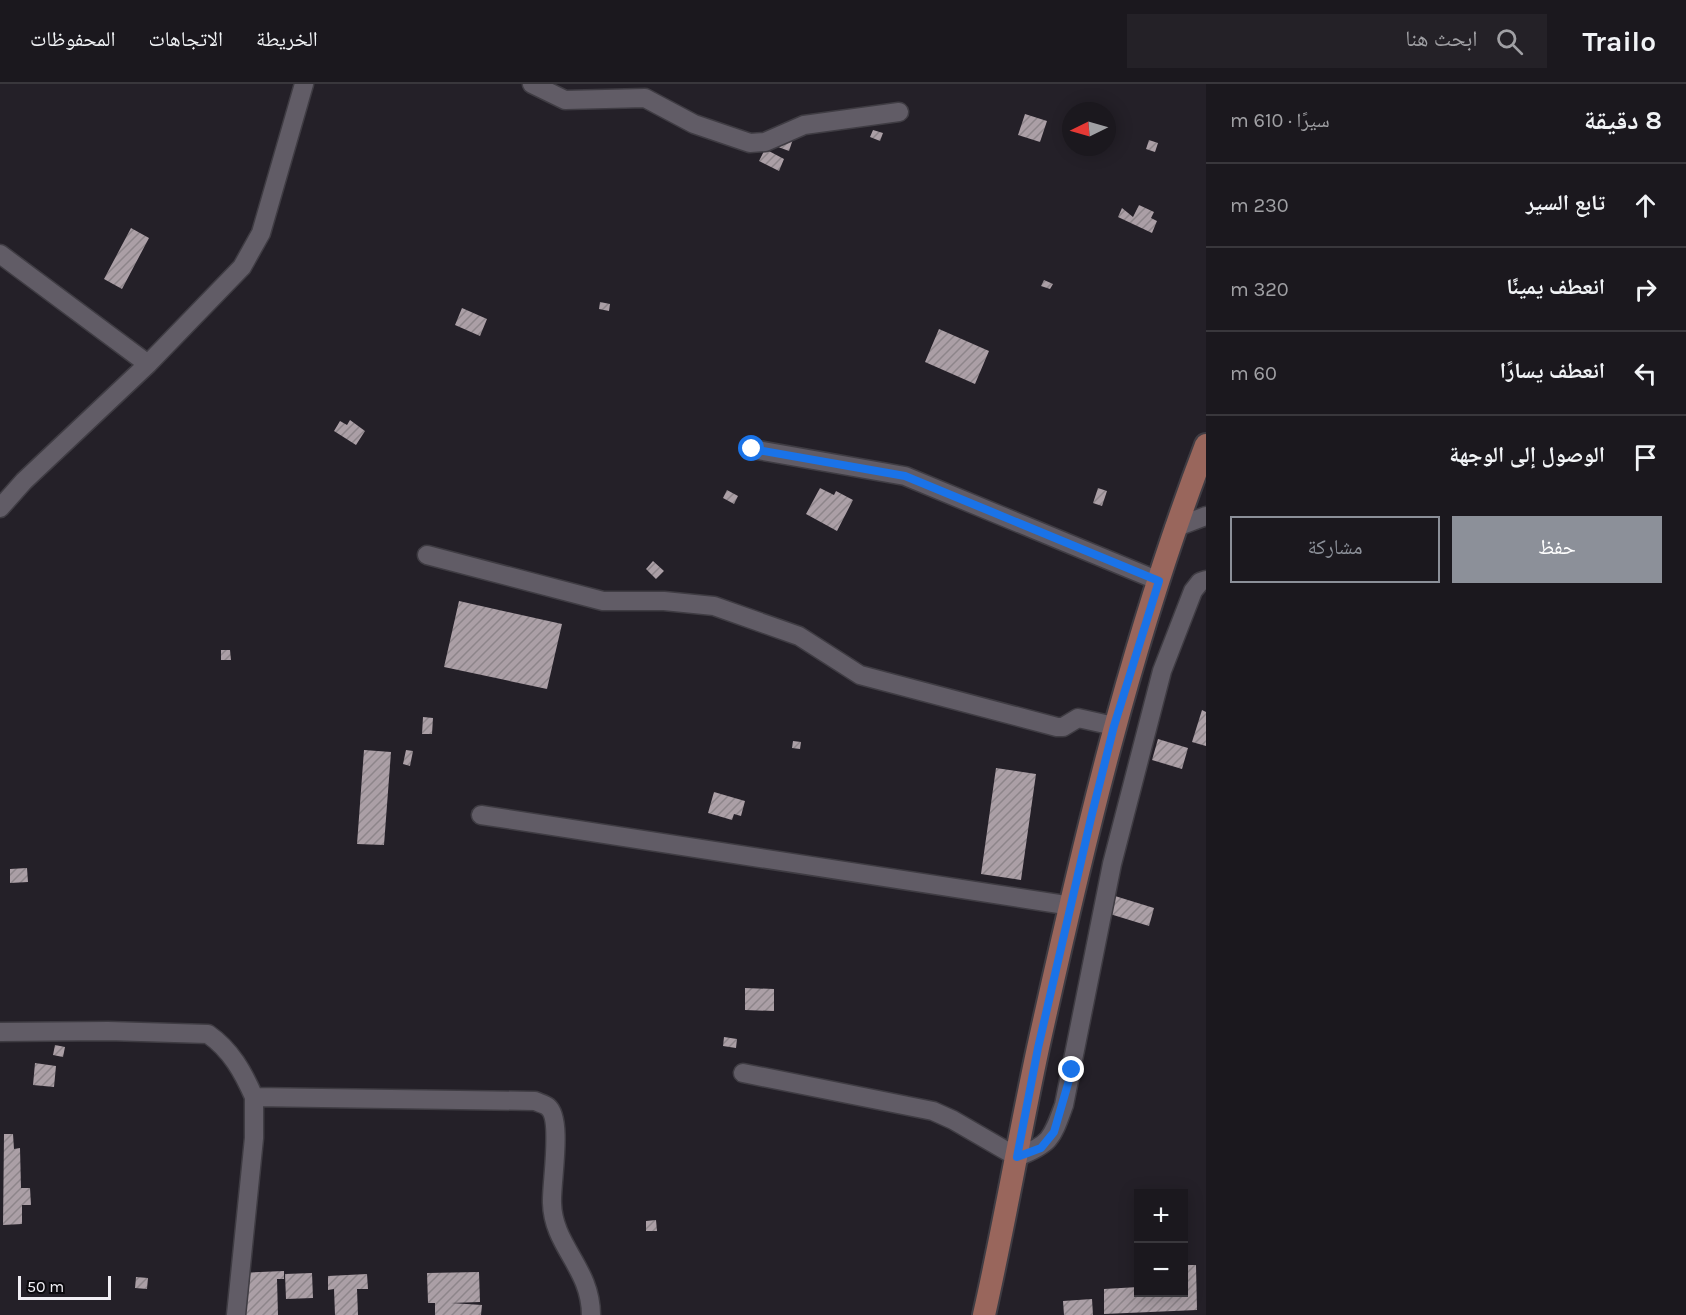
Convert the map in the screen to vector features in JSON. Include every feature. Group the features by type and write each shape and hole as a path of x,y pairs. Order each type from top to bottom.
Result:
{"main road":[{"path":"986,1310 1038,1048 1114,726 1174,528 1206,445"}],"street":[{"path":"0,508 24,481 213,299 247,258 261,233 304,84"},
{"path":"532,84 565,100 645,98 694,124 750,143 765,142 804,125 899,112"},
{"path":"0,254 148,364"},
{"path":"752,449 905,476 1159,581"},
{"path":"1174,528 1206,516"},
{"path":"427,555 603,601 664,601 714,606 799,636 860,675 1058,727 1063,727 1078,718 1114,726"},
{"path":"743,1073 933,1112 953,1120 1017,1157 1041,1148 1054,1132 1064,1105 1112,864 1162,671 1193,591 1200,582 1206,580"},
{"path":"481,816 1072,906"},
{"path":"0,1032 108,1031 208,1034 219,1042 239,1066 254,1097 254,1138 236,1315"},
{"path":"254,1097 535,1101 549,1107 555,1117 556,1130 552,1204 555,1224 584,1276 591,1300 591,1315"}],"building":[{"path":"1025,114 1047,121 1040,142 1018,135"},
{"path":"873,130 883,133 880,141 870,137"},
{"path":"793,139 789,151 770,144"},
{"path":"1149,140 1158,143 1155,152 1146,149"},
{"path":"765,149 784,159 779,171 759,161"},
{"path":"1139,205 1154,212 1151,218 1157,221 1152,233 1118,217 1122,208 1133,217"},
{"path":"131,228 149,238 122,289 104,279"},
{"path":"1044,280 1053,284 1050,289 1041,286"},
{"path":"600,302 610,304 609,311 599,309"},
{"path":"462,308 487,319 480,336 455,325"},
{"path":"939,329 989,351 975,384 925,362"},
{"path":"350,420 365,431 356,445 334,431 340,421 347,425"},
{"path":"820,488 834,495 836,491 853,500 837,531 806,514"},
{"path":"1098,488 1107,491 1102,506 1093,503"},
{"path":"727,490 738,496 734,504 723,498"},
{"path":"653,561 664,571 656,579 646,569"},
{"path":"459,601 562,624 547,689 444,667"},
{"path":"221,650 230,650 231,660 221,660"},
{"path":"1202,710 1206,712 1206,746 1192,742"},
{"path":"423,717 433,718 432,734 422,734"},
{"path":"1158,739 1188,748 1182,769 1152,760"},
{"path":"793,741 801,742 800,749 792,748"},
{"path":"364,750 391,752 384,845 357,844"},
{"path":"406,750 413,751 410,766 403,764"},
{"path":"996,768 1036,774 1021,880 981,874"},
{"path":"714,792 745,801 741,816 734,814 732,820 708,813"},
{"path":"27,868 28,882 10,883 10,869"},
{"path":"1115,896 1154,908 1149,926 1110,914"},
{"path":"745,988 774,989 774,1011 745,1010"},
{"path":"724,1037 737,1039 736,1048 723,1046"},
{"path":"55,1045 65,1047 63,1057 53,1055"},
{"path":"35,1063 56,1066 54,1087 33,1085"},
{"path":"4,1134 13,1134 14,1149 20,1148 21,1188 30,1188 31,1205 22,1205 22,1224 3,1225"},
{"path":"656,1220 657,1231 646,1231 646,1221"},
{"path":"1188,1265 1196,1265 1197,1310 1104,1314 1104,1289 1134,1287 1134,1297 1188,1297"},
{"path":"284,1271 284,1279 277,1279 278,1315 239,1315 237,1273"},
{"path":"479,1272 480,1302 451,1303 482,1305 481,1315 435,1315 435,1303 428,1303 427,1273"},
{"path":"312,1273 313,1298 286,1299 285,1274"},
{"path":"367,1274 368,1289 357,1289 358,1315 335,1315 334,1289 328,1290 328,1276"},
{"path":"136,1277 148,1278 147,1289 135,1288"},
{"path":"1092,1299 1093,1315 1064,1315 1063,1301"}],"route":[{"path":"752,449 905,476 1159,581 1114,726 1091,818 1038,1048 1017,1157 1041,1148 1054,1132 1064,1105 1072,1070"}]}
